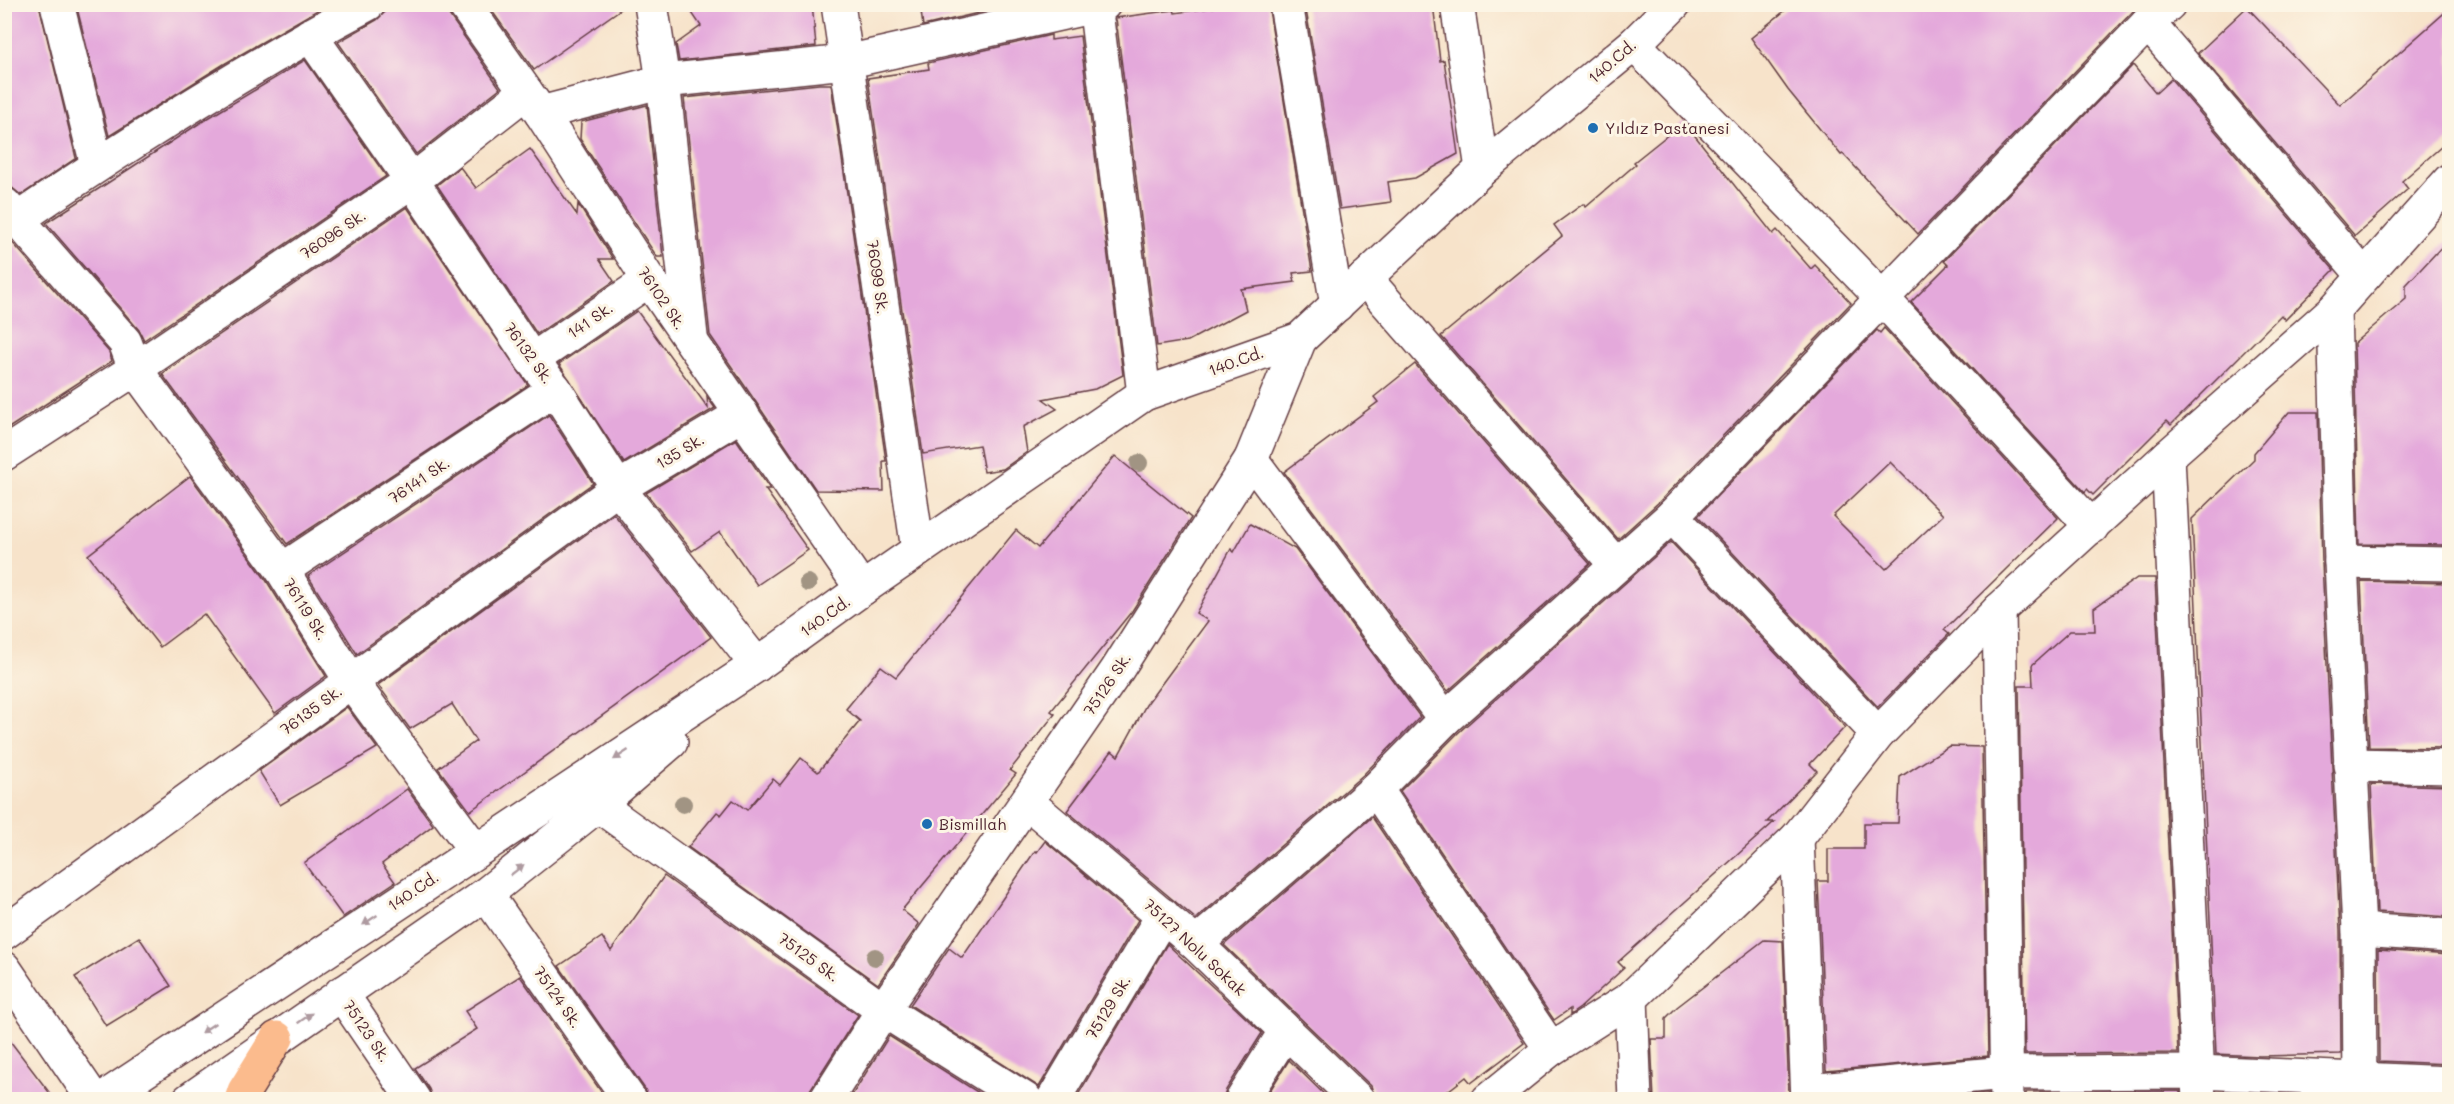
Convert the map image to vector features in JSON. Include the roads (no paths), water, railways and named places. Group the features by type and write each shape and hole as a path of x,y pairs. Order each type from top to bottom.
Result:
{"main road":[{"path":"241,1100 244,1091 277,1038"}],"street":[{"path":"57,4 97,165"},
{"path":"11,212 97,165 310,35 368,4"},
{"name":"76102 Sk.","path":"465,4 534,102 649,280 862,589"},
{"path":"651,4 663,81 692,341"},
{"name":"76099 Sk.","path":"838,4 918,550"},
{"path":"1286,4 1337,305"},
{"path":"1457,4 1482,170"},
{"path":"534,102 663,81 846,62 1098,5 1143,394"},
{"name":"140.Cd.","path":"101,1100 475,850 758,665 862,589 1143,394 1300,339 1482,170 1634,44 1661,10"},
{"path":"1196,944 1376,789 1445,719 1672,516 2158,14 2364,276"},
{"name":"76132 Sk.","path":"310,35 412,181 532,360 555,389 618,488 758,665"},
{"path":"1634,44 1883,299 2092,527"},
{"name":"76096 Sk.","path":"4,454 534,102"},
{"path":"1488,1100 1551,1049 1631,998 1797,838 1878,734 1999,610 2168,456 2334,310 2450,180"},
{"name":"76119 Sk.","path":"11,212 125,342 135,369 282,570 351,681 475,850"},
{"path":"1365,279 1617,565"},
{"name":"141 Sk.","path":"532,360 649,280"},
{"path":"2334,310 2341,562 2359,930 2360,1089"},
{"name":"75126 Sk.","path":"826,1100 883,1010 1117,670 1251,459 1300,339"},
{"name":"76141 Sk.","path":"282,570 555,389"},
{"name":"135 Sk.","path":"618,488 742,414"},
{"path":"2168,456 2199,1086"},
{"path":"1251,459 1445,719"},
{"name":"76135 Sk.","path":"4,933 618,488"},
{"path":"1672,516 1878,734"},
{"path":"2341,562 2450,564"},
{"path":"1999,610 2007,1086"},
{"name":"140.Cd.","path":"189,1100 340,993 486,894 598,806 758,665"},
{"path":"2350,765 2450,767"},
{"path":"1376,789 1551,1049"},
{"name":"75127 Nolu Sokak","path":"1028,802 1196,944 1358,1100"},
{"name":"75125 Sk.","path":"598,806 883,1010 1026,1100"},
{"path":"1797,838 1808,1095 2007,1086 2360,1089 2450,1083"},
{"name":"75124 Sk.","path":"486,894 630,1100"},
{"name":"75129 Sk.","path":"1053,1100 1163,915"},
{"path":"2359,930 2450,936"},
{"path":"4,968 94,1100"},
{"name":"75123 Sk.","path":"340,993 414,1100"},
{"path":"1631,998 1635,1100"},
{"path":"1242,1100 1285,1032"}],"place":[{"name":"Yıldız Pastanesi","path":"1593,128"},
{"name":"Bismillah","path":"927,824"}]}
